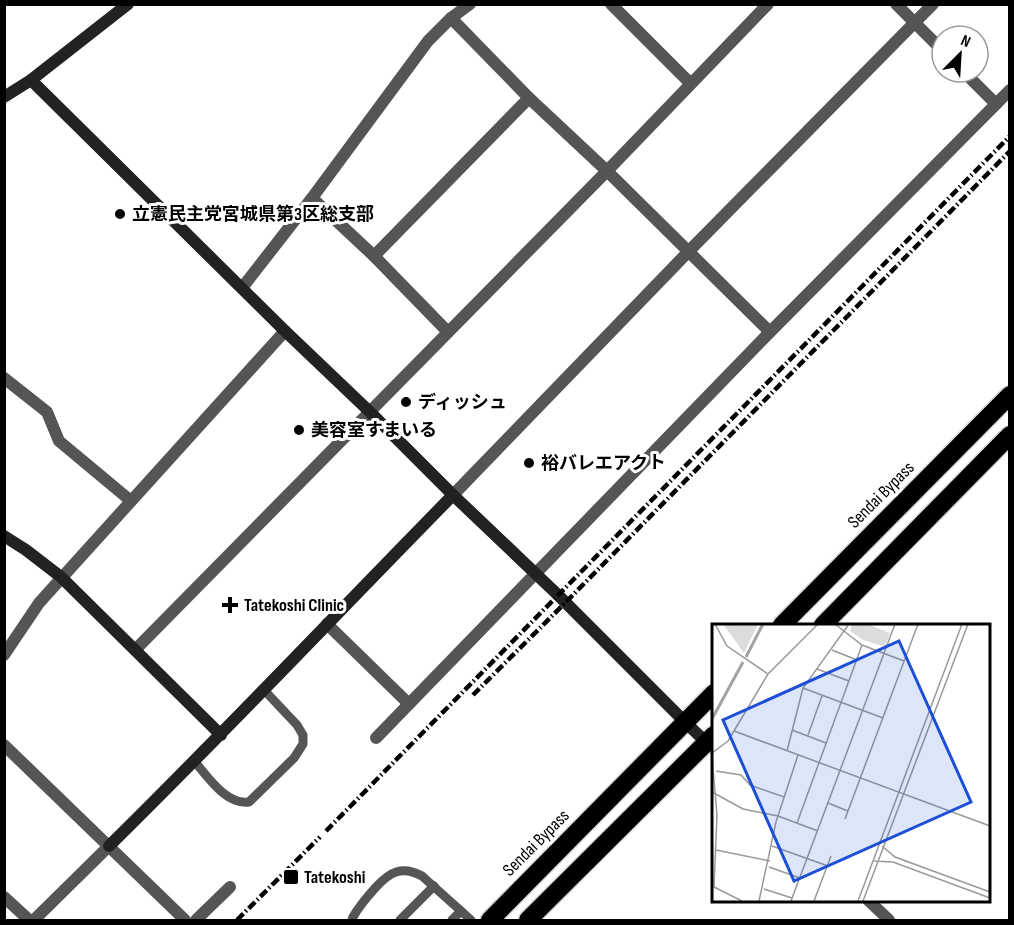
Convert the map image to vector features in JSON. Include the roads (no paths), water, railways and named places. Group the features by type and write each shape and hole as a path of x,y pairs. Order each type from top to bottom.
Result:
{"highway":[{"name":"Sendai Bypass","path":"783,624 1010,395"},
{"path":"824,624 1010,435"},
{"name":"Sendai Bypass","path":"490,921 712,695"},
{"path":"528,921 712,742"}],"street":[{"path":"4,97 31,80 128,4"},
{"path":"242,288 312,198 428,40 470,4"},
{"path":"611,4 690,83"},
{"path":"135,650 607,171 768,4"},
{"path":"896,4 930,38"},
{"path":"34,921 265,691 327,624 689,251 933,4"},
{"path":"452,18 529,98 607,171 770,332"},
{"path":"31,80 685,722 712,742"},
{"path":"976,84 996,104"},
{"path":"376,738 770,332 1010,90"},
{"path":"374,256 529,98"},
{"path":"312,198 374,256 448,332"},
{"path":"4,655 39,603 285,331"},
{"path":"4,378 47,412 59,441 131,501"},
{"path":"4,536 61,578 221,735"},
{"path":"327,624 409,704"},
{"path":"4,746 185,921"},
{"path":"196,921 230,886"},
{"path":"4,897 29,921"},
{"path":"869,901 889,921"}],"lane":[{"path":"195,762 230,798 249,802 294,758 303,744 303,735 297,725 265,691"},
{"path":"352,921 364,900 386,877 396,871 406,870 415,872 434,886 471,921"},
{"path":"400,921 434,886"},
{"path":"452,921 461,911"}],"railway":[{"path":"326,831 1010,136"},
{"path":"473,695 1010,151"},
{"path":"237,920 320,837"}],"place":[{"name":"立憲民主党宮城県第3区総支部","path":"120,214"},
{"name":"ディッシュ","path":"406,402"},
{"name":"美容室すまいる","path":"299,430"},
{"name":"裕バレエアクト","path":"529,463"},
{"name":"Tatekoshi Clinic","path":"230,605"},
{"name":"Tatekoshi","path":"291,877"}]}
